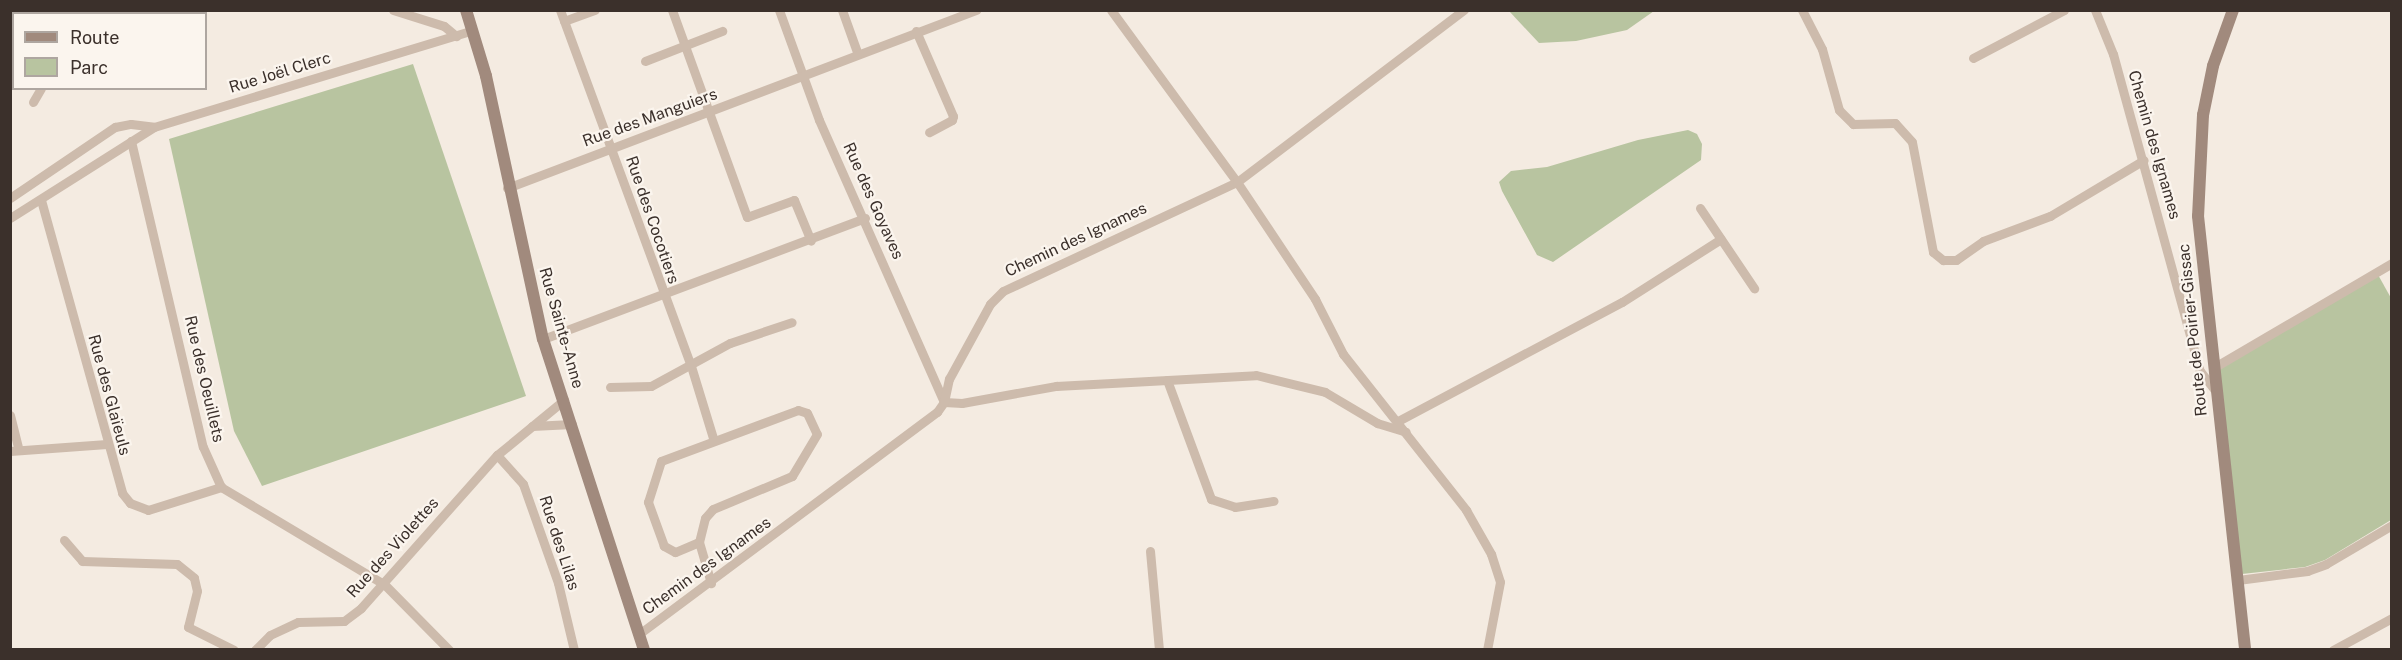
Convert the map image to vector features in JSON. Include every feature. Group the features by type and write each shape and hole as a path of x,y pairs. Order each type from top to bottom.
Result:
{"main road":[{"name":"Rue Sainte-Anne","path":"466,10 473,30 543,339 644,650"},
{"name":"Route de Poirier-Gissac","path":"2233,10 2213,66 2203,115 2198,163 2198,216 2215,390 2245,650"}],"street":[{"path":"393,10 444,26 456,36"},
{"name":"Rue des Cocotiers","path":"560,10 662,293 691,366 714,441"},
{"path":"564,21 595,10"},
{"path":"672,10 747,217 794,200 811,241"},
{"name":"Rue des Goyaves","path":"780,10 819,120 865,218 944,402"},
{"path":"842,10 857,52"},
{"path":"941,10 945,20"},
{"name":"Rue des Manguiers","path":"507,188 611,147 804,77 857,52 976,10"},
{"path":"1111,10 1237,182 1315,299 1343,354 1466,510 1491,554 1500,582 1487,650"},
{"name":"Chemin des Ignames","path":"639,634 711,583 944,402 949,379 990,304 1003,291 1237,182 1464,10"},
{"path":"1802,10 1825,58 1839,110 1853,124 1895,123 1912,142 1933,252 1943,260 1956,260 1983,241 2050,216 2144,160"},
{"path":"1973,58 2064,10"},
{"name":"Chemin des Ignames","path":"2096,10 2113,54 2144,160 2200,371 2215,390"},
{"name":"Rue Joël Clerc","path":"10,218 154,127 473,30"},
{"path":"645,61 722,31"},
{"path":"916,31 953,118 929,132"},
{"path":"33,102 40,90"},
{"path":"10,198 115,127 131,124 154,127"},
{"name":"Rue des Oeuillets","path":"131,141 203,447 221,487"},
{"name":"Rue des Glaïeuls","path":"41,200 122,493 130,503 148,510 221,487"},
{"path":"1700,208 1754,288"},
{"path":"543,339 662,293 811,241 865,218"},
{"path":"1398,421 1622,302 1721,239"},
{"path":"2214,368 2391,263"},
{"path":"610,387 651,386 753,333 792,322"},
{"path":"944,402 962,403 1056,386 1256,375 1325,392 1377,423 1406,432"},
{"path":"1167,380 1210,499 1235,507 1274,501"},
{"name":"Rue des Violettes","path":"255,650 270,636 298,622 344,621 384,584 497,455 564,400"},
{"path":"699,542 675,552 666,549 649,508 648,496 661,461 798,410 811,418 817,434 788,480 708,513 699,542 711,583"},
{"path":"10,415 14,449 107,444"},
{"path":"532,426 572,424"},
{"name":"Rue des Lilas","path":"497,455 523,484 558,583 574,650"},
{"path":"221,487 384,584 449,650"},
{"path":"2238,580 2307,571 2326,564 2391,525"},
{"path":"64,540 82,561 177,564 194,578 197,591 188,627 234,650"},
{"path":"1150,551 1159,650"},
{"path":"2333,650 2391,618"}],"green space":[{"path":"1654,10 1627,30 1576,41 1539,43 1509,11"},
{"path":"413,64 526,396 262,486 234,431 169,139"},
{"path":"1688,130 1697,134 1702,144 1701,160 1553,262 1537,255 1499,182 1511,171 1547,167 1638,140"},
{"path":"2377,273 2391,298 2391,520 2325,560 2305,567 2242,574 2216,369"}]}
